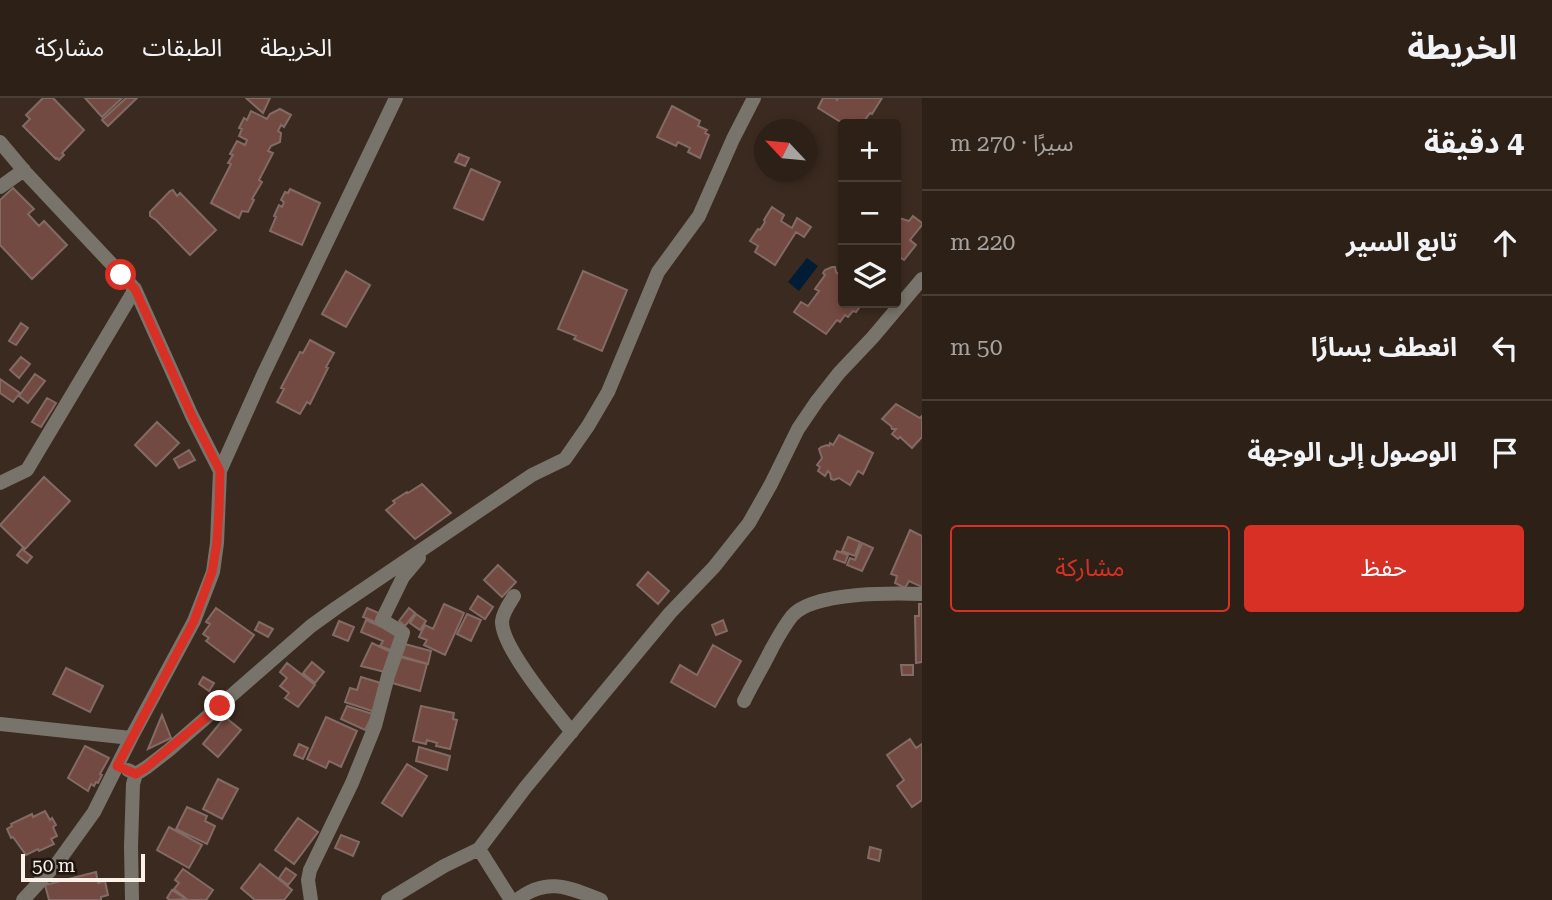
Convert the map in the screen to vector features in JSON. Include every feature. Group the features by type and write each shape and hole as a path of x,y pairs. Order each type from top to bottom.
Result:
{"street":[{"path":"23,900 58,862 94,812 194,621 212,572 217,542 220,471 396,98"},
{"path":"132,900 131,846 133,784 136,774 169,750 311,626 533,475 565,459 589,426 608,391 658,272 699,216 754,98"},
{"path":"0,142 135,289 220,471"},
{"path":"0,187 24,170"},
{"path":"388,900 444,866 479,849 670,613 714,568 750,523 798,429 817,401 922,279"},
{"path":"0,483 27,470 135,289"},
{"path":"311,900 308,880 310,870 352,783 375,726 403,633 382,620 403,577 432,543"},
{"path":"744,701 782,631 802,607 835,598 897,593 922,594"},
{"path":"514,596 505,611 502,623 506,636 531,681 572,732"},
{"path":"0,724 131,738"},
{"path":"117,766 136,774"},
{"path":"479,849 511,900"},
{"path":"517,900 547,885 560,886 601,900"}],"water":[{"path":"807,258 818,266 799,291 788,282"}],"building":[{"path":"43,98 53,98 84,130 62,153 64,155 59,160 23,126 30,119 26,115"},
{"path":"85,98 122,98 102,117"},
{"path":"126,98 137,98 108,126 102,120"},
{"path":"246,98 270,98 263,113"},
{"path":"823,98 882,98 866,119 838,120 818,108"},
{"path":"672,106 700,121 698,126 707,130 705,133 709,135 700,158 688,152 690,148 678,142 676,146 657,137"},
{"path":"280,109 291,115 284,127 281,125 278,131 281,133 280,142 271,146 268,151 273,153 259,180 262,182 248,212 242,211 239,218 211,203 231,164 228,163 233,155 230,154 237,141 245,145 247,140 239,136 242,129 239,128 244,118 247,120 251,111 267,119 270,114"},
{"path":"459,154 469,158 465,166 455,162"},
{"path":"471,169 500,182 483,220 454,208"},
{"path":"13,188 34,209 28,214 39,226 44,221 67,245 32,279 0,245 0,200"},
{"path":"290,189 320,203 302,245 270,231 279,205 282,207 284,202 281,200"},
{"path":"173,190 177,196 180,193 216,230 190,255 150,216 150,212"},
{"path":"772,207 784,215 781,221 792,228 797,218 811,227 804,237 796,232 775,265 755,252 758,246 750,241 758,229 760,230"},
{"path":"913,216 922,225 910,240 916,245 904,260 901,258 901,219 909,221"},
{"path":"835,267 838,274 838,308 859,308 848,317 845,315 840,322 837,320 826,334 794,312 801,302 808,306 819,291 815,289 825,275 825,270"},
{"path":"346,271 370,285 346,327 322,314"},
{"path":"583,271 627,290 602,351 558,329"},
{"path":"21,323 28,328 16,345 9,341"},
{"path":"310,340 334,353 310,404 307,402 300,414 277,402 284,389 281,388 300,352 303,353"},
{"path":"21,357 30,364 19,378 10,370"},
{"path":"35,374 45,381 28,403 19,396"},
{"path":"0,379 20,393 13,402 0,393"},
{"path":"47,398 56,403 41,427 32,422"},
{"path":"896,404 920,418 922,416 922,437 912,448 900,437 898,439 892,434 896,429 892,429 882,419"},
{"path":"157,422 179,443 156,466 135,445"},
{"path":"839,435 873,453 863,474 858,471 850,485 839,478 831,479 828,471 825,476 818,471 820,467 817,465 822,458 819,449 829,446 830,443 833,445"},
{"path":"189,450 195,460 179,468 174,459"},
{"path":"44,477 70,501 25,549 0,525"},
{"path":"422,484 451,513 415,539 386,510 395,503 393,501"},
{"path":"910,530 922,536 922,587 909,581 905,588 895,583 897,576 891,574"},
{"path":"848,537 860,542 855,556 842,551"},
{"path":"862,543 873,548 862,571 847,565 850,558 855,560"},
{"path":"22,549 32,557 27,563 17,555"},
{"path":"837,551 848,555 845,563 834,559"},
{"path":"498,565 516,582 502,597 484,580"},
{"path":"648,572 669,591 658,604 637,585"},
{"path":"478,596 493,607 485,619 470,609"},
{"path":"444,604 464,613 445,655 424,645 427,640 419,637 425,625 433,629"},
{"path":"919,604 922,604 922,662 916,663 915,616 919,616"},
{"path":"216,608 254,635 234,662 206,641 209,638 203,634 210,624 206,622"},
{"path":"367,608 381,614 378,623 363,617"},
{"path":"409,608 415,613 405,626 399,621"},
{"path":"416,614 426,621 420,630 410,623"},
{"path":"467,614 481,620 471,641 457,634"},
{"path":"366,620 400,635 393,651 380,646 383,641 361,632"},
{"path":"723,620 727,631 716,635 712,625"},
{"path":"339,621 354,627 348,641 333,635"},
{"path":"259,622 273,629 268,637 255,630"},
{"path":"372,643 393,653 385,672 361,666"},
{"path":"401,643 431,651 428,664 397,655"},
{"path":"713,645 741,661 715,707 671,682 680,665 697,675"},
{"path":"396,656 427,664 420,691 389,682"},
{"path":"312,662 324,672 315,683 303,673"},
{"path":"287,663 315,685 298,707 285,698 289,693 280,686 287,678 280,672"},
{"path":"901,665 913,665 913,675 902,675"},
{"path":"66,668 103,686 90,712 53,694"},
{"path":"203,677 214,683 209,691 199,684"},
{"path":"361,677 384,684 375,712 345,702 350,688 357,690"},
{"path":"347,706 373,714 365,730 341,719"},
{"path":"421,706 454,713 453,719 457,720 450,749 436,746 437,743 427,740 426,744 413,741"},
{"path":"162,715 171,738 148,749"},
{"path":"225,717 241,730 218,757 203,744"},
{"path":"326,717 357,731 341,767 329,761 326,768 307,759"},
{"path":"910,739 916,748 922,744 922,800 912,807 897,786 904,780 887,755"},
{"path":"299,744 308,748 303,759 294,755"},
{"path":"85,746 109,758 98,783 94,786 91,784 88,791 68,778"},
{"path":"419,747 450,756 447,770 416,761"},
{"path":"407,764 427,776 402,816 382,803"},
{"path":"218,779 238,789 222,819 203,809"},
{"path":"187,807 207,816 205,821 215,826 207,844 176,829"},
{"path":"45,811 56,825 53,827 57,836 51,839 54,844 26,855 7,829 11,824 32,814 33,817"},
{"path":"298,818 318,832 294,864 275,850"},
{"path":"169,827 202,845 189,868 157,850"},
{"path":"341,835 359,842 353,856 335,848"},
{"path":"870,847 881,850 879,861 868,858"},
{"path":"260,864 292,890 284,900 255,900 241,888"},
{"path":"286,868 296,875 288,885 279,878"},
{"path":"183,869 213,890 206,900 188,900 174,889 179,883 175,880"},
{"path":"96,872 98,883 105,881 108,895 101,897 101,900 49,900 45,885"},
{"path":"172,890 186,899 170,900 167,898"}],"route":[{"path":"121,275 135,289 220,471 217,542 212,572 194,621 117,766 136,774 169,750 220,706"}]}
